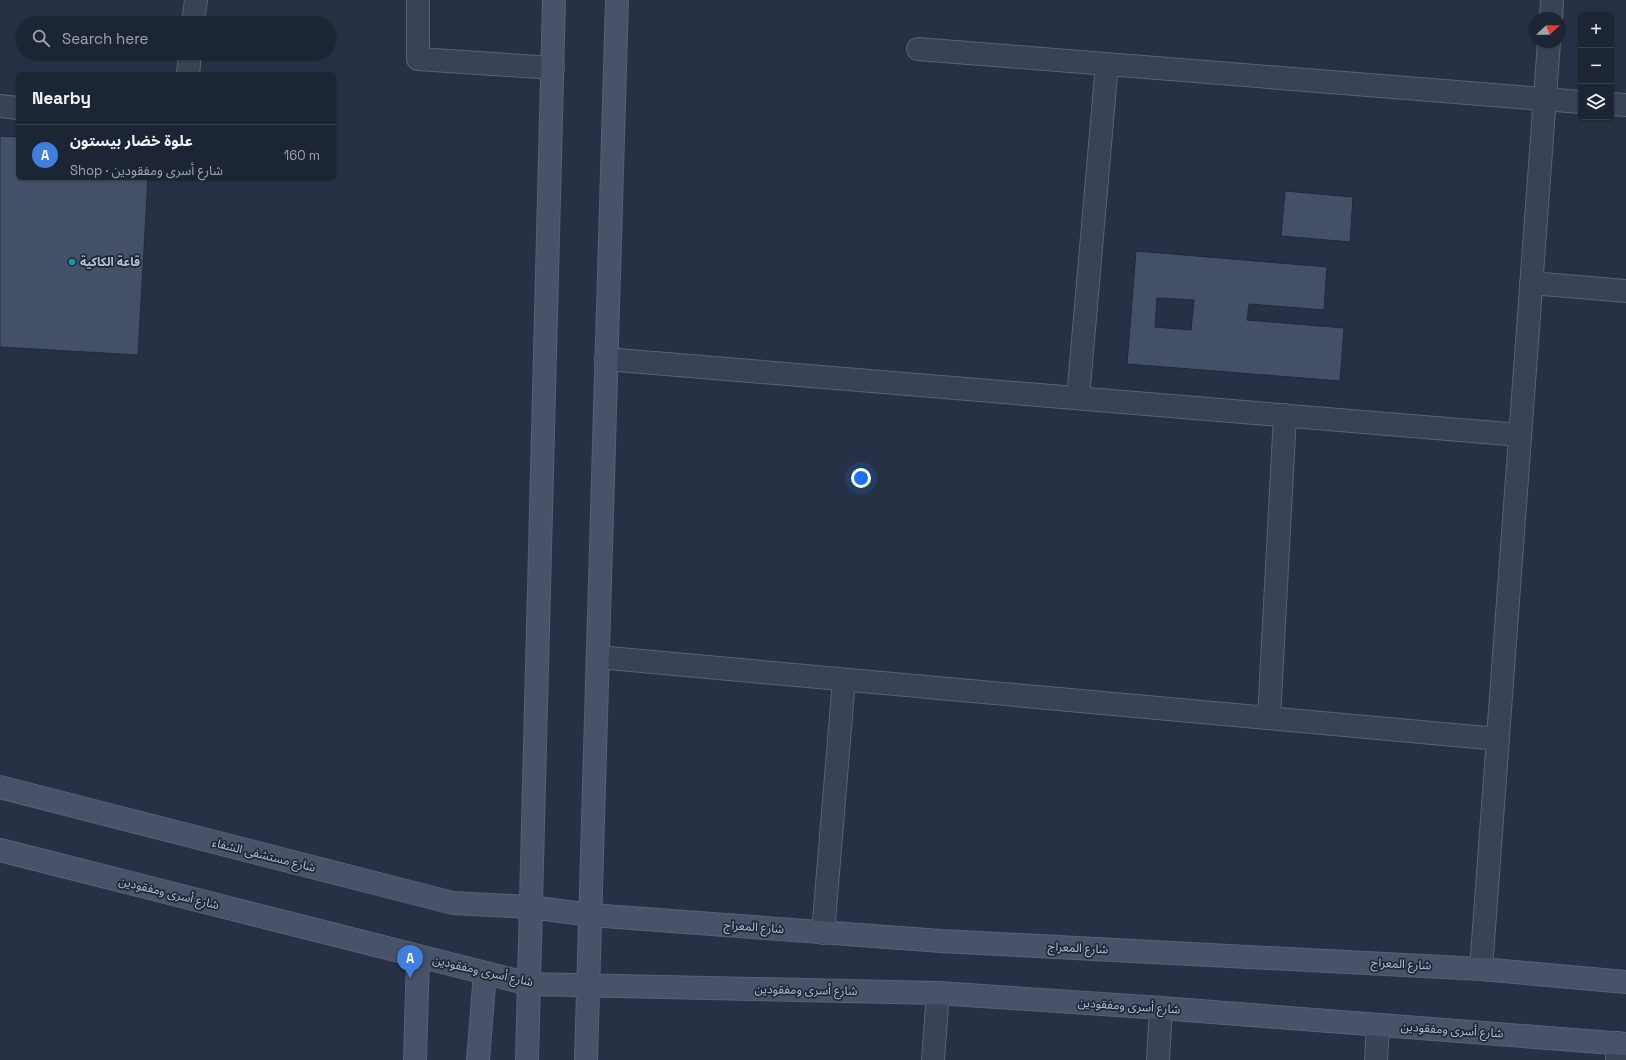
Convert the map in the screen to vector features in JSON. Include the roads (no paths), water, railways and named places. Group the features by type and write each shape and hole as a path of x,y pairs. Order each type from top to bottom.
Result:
{"street":[{"path":"194,16 196,0"},
{"path":"418,0 418,59 553,68"},
{"path":"527,1060 554,0"},
{"path":"586,1060 617,0"},
{"path":"1551,12 1552,0"},
{"path":"1482,968 1549,48"},
{"path":"918,49 1578,102"},
{"path":"188,72 189,60"},
{"path":"1078,398 1107,64"},
{"path":"1614,104 1626,105"},
{"path":"0,106 16,108"},
{"path":"1531,283 1626,291"},
{"path":"606,359 1520,435"},
{"path":"1269,718 1285,415"},
{"path":"598,657 1498,739"},
{"path":"823,932 844,680"},
{"name":"شارع مستشفى الشفاء","path":"0,788 453,903 530,907"},
{"name":"شارع أسرى ومفقودين","path":"0,850 529,984 588,984 938,993 1161,1008 1378,1025 1621,1049"},
{"name":"شارع المعراج","path":"530,907 591,915 941,941 1482,968 1626,982"},
{"path":"415,1060 418,956"},
{"path":"478,1060 485,973"},
{"path":"933,1060 938,993"},
{"path":"1158,1060 1161,1008"},
{"path":"1376,1060 1378,1025"}],"place":[{"name":"قاعة الكاكية","path":"72,262"},
{"name":"علوة خضار بيستون","path":"410,978"}]}
